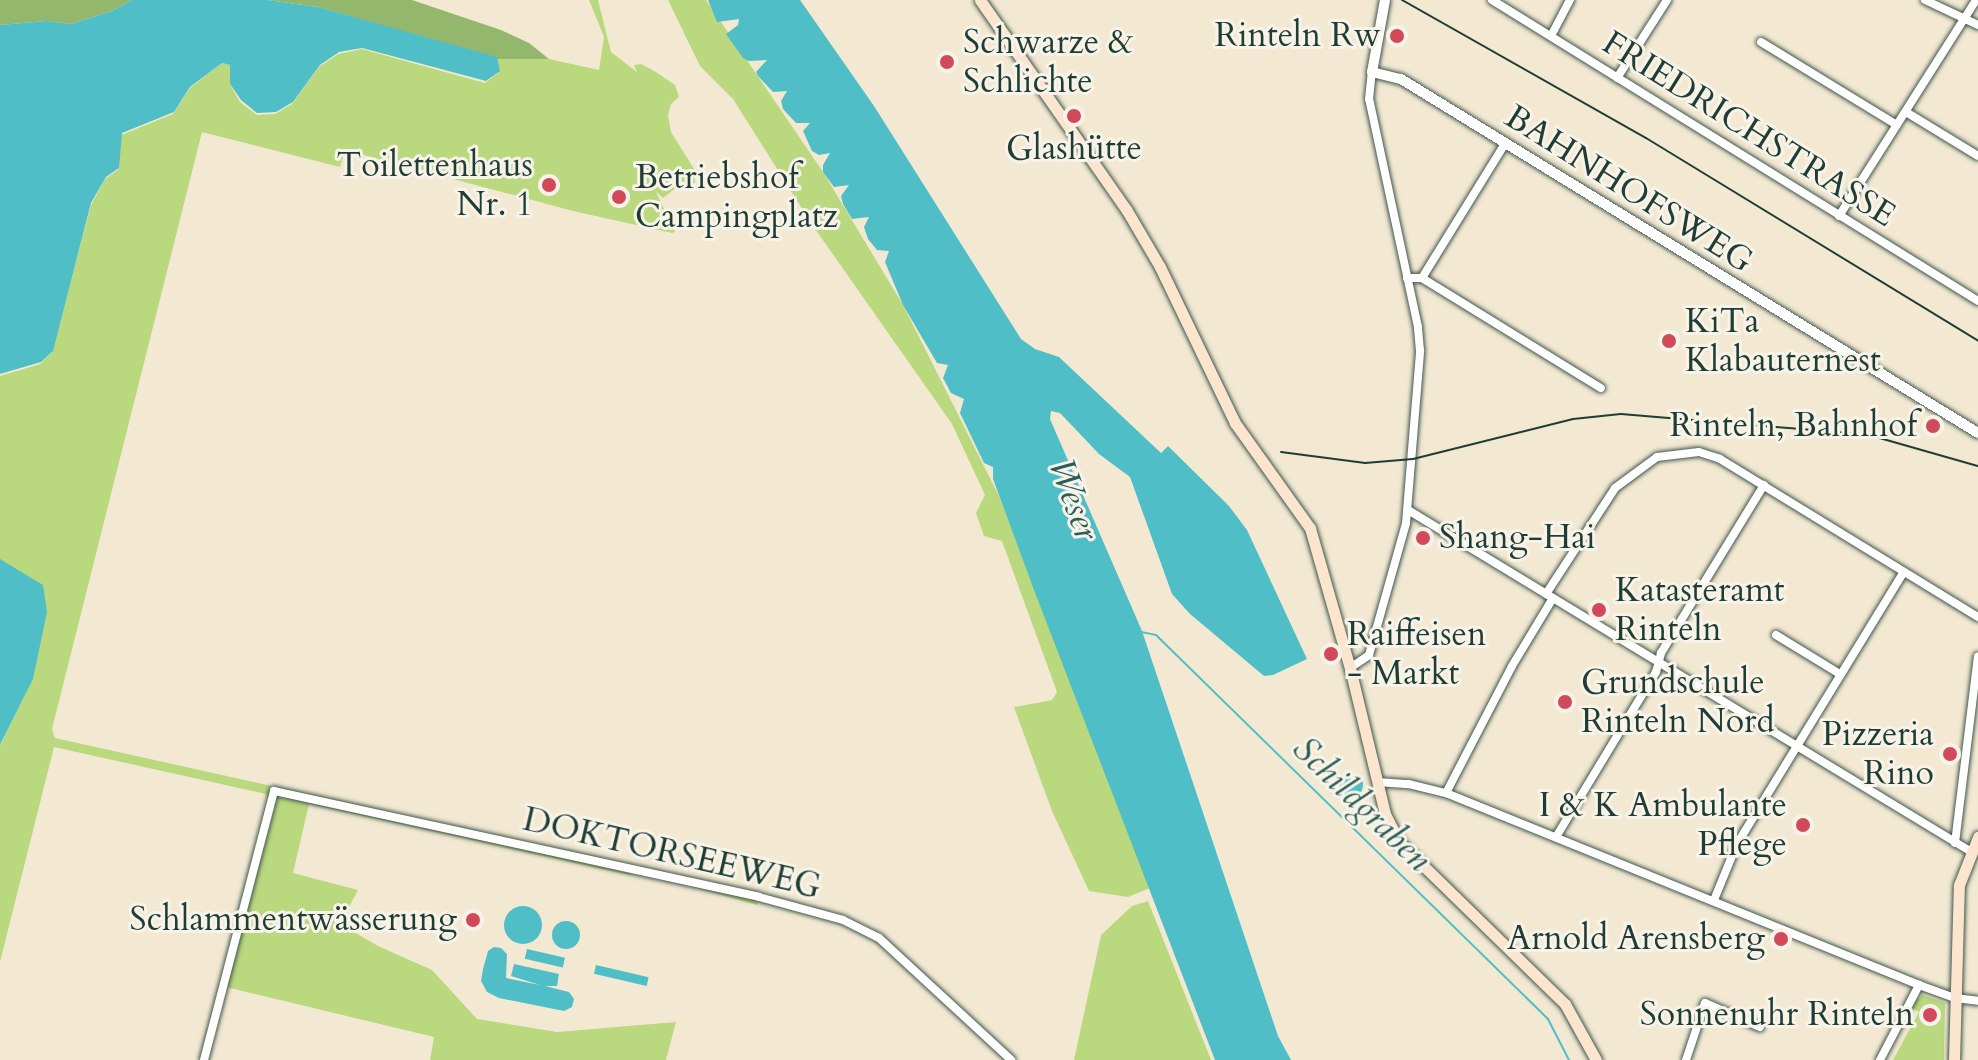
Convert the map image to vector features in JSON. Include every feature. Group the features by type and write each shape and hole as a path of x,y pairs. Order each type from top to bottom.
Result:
{"main road":[{"path":"980,0 1126,209 1160,267 1235,423 1307,521 1350,668 1385,814 1399,842 1565,1004 1596,1060"},
{"path":"1954,1060 1959,885 1978,837"}],"street":[{"path":"1350,668 1369,655 1408,510 1420,351 1369,99 1385,0"},
{"name":"FRIEDRICHSTRASSE","path":"1492,0 1978,301"},
{"path":"1551,36 1570,0"},
{"path":"1617,78 1667,0"},
{"path":"1925,0 1978,25"},
{"path":"1839,216 1976,0"},
{"path":"1761,42 1897,125"},
{"name":"BAHNHOFSWEG","path":"1372,72 1401,79 1978,433"},
{"path":"1906,112 1978,156"},
{"path":"1422,278 1504,145"},
{"path":"1407,278 1422,278 1601,388"},
{"path":"1446,793 1478,726 1603,504 1645,462 1672,453 1710,454 1978,617"},
{"path":"1556,837 1659,663 1661,653 1764,485"},
{"path":"1408,510 1970,851"},
{"path":"1714,900 1737,844 1904,572"},
{"path":"1776,635 1840,674"},
{"path":"1955,843 1978,656"},
{"path":"1377,782 1409,784 1446,793 1919,985 1955,998 1978,1001"},
{"name":"DOKTORSEEWEG","path":"204,1060 274,791 788,903 843,920 879,938 1011,1060"},
{"path":"1880,1060 1919,985"},
{"path":"1686,1060 1705,1003 1760,1027"}],"green space":[{"path":"0,0 132,0 112,11 71,24 46,21 0,25"},
{"path":"267,0 412,0 501,30 529,43 549,59 497,59 318,7"},
{"path":"589,0 598,0 611,52 637,72 634,65 641,64 675,85 679,97 671,104 668,115 671,132 694,169 695,183 677,187 663,198 656,192 675,232 573,211 345,150 340,167 202,132 52,729 55,738 760,894 757,905 640,872 629,875 309,804 293,873 358,890 340,924 378,946 432,970 477,1019 557,1032 676,1022 666,1060 430,1060 434,1037 226,987 275,807 266,794 54,747 0,962 0,746 32,680 46,614 0,561 0,376 40,364 52,352 91,205 105,179 118,170 121,135 173,114 190,88 222,63 230,65 230,84 240,102 257,115 275,114 292,104 319,67 338,54 362,49 485,83 499,72 497,59 549,59 599,70 604,37"},
{"path":"668,0 706,0 823,172 903,305 999,496 1150,888 1128,897 1089,891 1052,811 1014,707 1052,700 1057,692 1002,541 984,536 976,513 985,495 952,424 813,226 733,99 700,66"},
{"path":"1148,901 1211,1060 1074,1060 1101,935 1132,906"},
{"path":"1923,995 1945,1003 1944,1060 1893,1060 1919,1012 1910,1006"}],"water":[{"path":"132,0 267,0 318,7 497,57 500,71 486,81 362,48 339,52 320,65 293,102 276,112 257,113 241,100 230,84 230,65 222,63 190,87 174,112 122,133 119,168 106,177 91,203 53,351 41,362 0,374 0,25 46,21 71,24 112,11"},
{"name":"Weser","path":"708,0 800,0 874,106 1021,339 1035,349 1059,357 1161,453 1168,446 1229,506 1247,530 1307,659 1273,675 1264,676 1190,614 1172,594 1130,477 1099,454 1060,413 1051,411 1050,419 1142,631 1278,1036 1291,1060 1215,1060 1034,590 993,479 993,467 984,463 960,413 964,399 951,393 943,378 948,365 937,363 903,305 885,262 889,251 877,250 868,239 864,227 869,217 852,219 843,204 841,196 849,185 834,187 823,172 823,165 830,153 819,155 812,151 803,131 810,123 796,123 783,109 781,101 787,91 773,92 756,72 767,60 749,61 743,58 726,34 738,25 739,19 717,22"},
{"path":"0,559 43,585 47,612 33,679 0,745"},
{"path":"1351,773 1360,776 1363,785 1360,794 1351,797 1342,794 1339,785 1342,776"},
{"path":"523,906 537,911 542,925 537,939 523,944 509,939 504,925 509,911"},
{"path":"566,921 576,925 580,935 576,945 566,949 556,945 552,935 556,925"},
{"path":"494,947 501,948 507,954 506,978 540,985 511,976 514,964 559,974 557,986 545,986 569,992 574,999 572,1007 564,1011 499,998 487,992 481,981 488,951"},
{"path":"527,949 565,958 563,968 525,959"},
{"path":"596,965 649,977 647,986 594,974"}],"waterway":[{"name":"Schildgraben","path":"1141,632 1156,635 1548,1019 1569,1060"}],"railway":[{"path":"1402,0 1646,138 1978,341"},
{"path":"1281,452 1365,463 1413,459 1573,419 1621,414 1869,435 1978,466"}],"place":[{"name":"Rinteln Rw","path":"1397,36"},
{"name":"Schwarze & Schlichte","path":"947,62"},
{"name":"Glashütte","path":"1074,116"},
{"name":"Toilettenhaus Nr. 1","path":"549,185"},
{"name":"Betriebshof Campingplatz","path":"619,197"},
{"name":"KiTa Klabauternest","path":"1669,341"},
{"name":"Rinteln, Bahnhof","path":"1933,426"},
{"name":"Shang-Hai","path":"1423,538"},
{"name":"Katasteramt Rinteln","path":"1599,610"},
{"name":"Raiffeisen - Markt","path":"1331,654"},
{"name":"Grundschule Rinteln Nord","path":"1565,702"},
{"name":"Pizzeria Rino","path":"1950,754"},
{"name":"I & K Ambulante Pflege","path":"1803,825"},
{"name":"Schlammentwässerung","path":"473,920"},
{"name":"Arnold Arensberg","path":"1781,939"},
{"name":"Sonnenuhr Rinteln","path":"1930,1015"}]}
